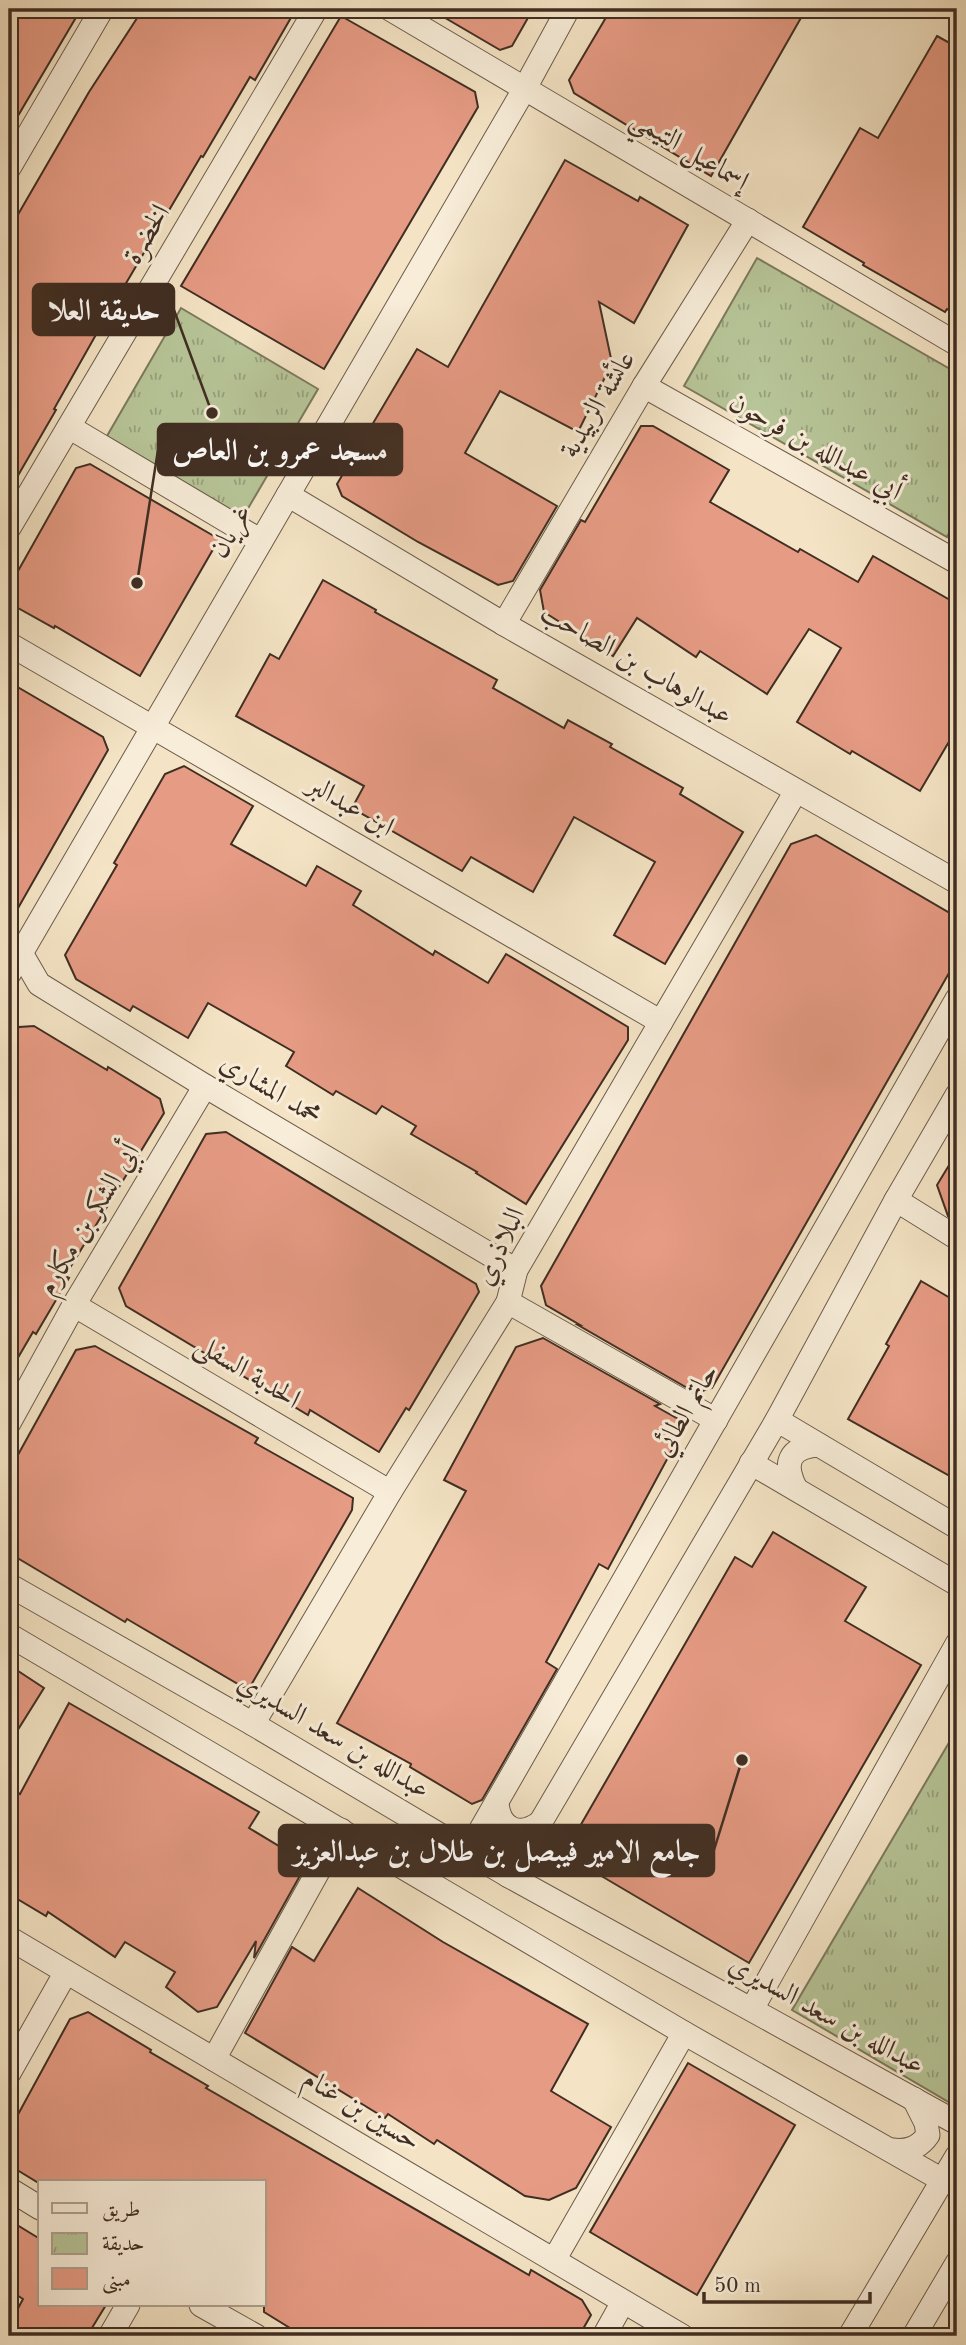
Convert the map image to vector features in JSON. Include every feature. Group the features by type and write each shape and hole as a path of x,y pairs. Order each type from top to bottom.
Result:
{"street":[{"path":"9,168 102,9"},
{"name":"الخضرة","path":"9,528 316,9"},
{"name":"إسماعيل التيمي","path":"390,9 957,344"},
{"name":"غريان","path":"9,974 15,949 152,727 525,88 568,9"},
{"name":"عائشة الزبيدية","path":"504,624 644,386 748,220"},
{"name":"أبي عبدالله بن فرحون","path":"644,386 955,555"},
{"path":"69,427 261,541"},
{"name":"عبدالوهاب بن الصاحب","path":"288,495 504,624 957,882"},
{"name":"ابن عبدالبر","path":"9,644 661,1022"},
{"name":"البلاذري","path":"253,1724 390,1492 508,1302 516,1270 796,791"},
{"name":"محمد المشاري","path":"15,949 39,984 205,1086 516,1270"},
{"name":"حاتم الطائي","path":"468,1852 957,999"},
{"name":"أبي الشكر بن مكارم","path":"9,1423 74,1305 205,1086"},
{"path":"509,1876 777,1420 896,1200 957,1095"},
{"path":"896,1200 957,1238"},
{"path":"508,1302 716,1420"},
{"name":"الحدبة السفلى","path":"74,1305 390,1492"},
{"path":"777,1420 957,1527"},
{"path":"796,1489 788,1470 792,1455 798,1449 819,1445"},
{"path":"751,1463 957,1584"},
{"name":"عبدالله بن سعد السديري","path":"9,1585 253,1724 509,1876 957,2123"},
{"path":"9,1635 684,2033 944,2181"},
{"path":"752,2008 957,1644"},
{"path":"497,1804 498,1816 511,1828 527,1830 541,1822"},
{"path":"214,2059 341,1830"},
{"name":"حسين بن غنام","path":"9,1938 682,2336"},
{"path":"9,2073 66,1972"},
{"path":"554,2260 684,2033"},
{"path":"891,2150 904,2151 914,2148 928,2135 926,2123 914,2099"},
{"path":"850,2336 957,2156"},
{"path":"9,2189 38,2207"},
{"path":"914,2336 957,2263"},
{"path":"604,2336 624,2302"},
{"path":"110,2336 127,2306"},
{"path":"203,2306 257,2336"}],"green space":[{"path":"757,258 957,373 957,518 947,537 684,386"},
{"path":"181,308 318,389 243,517 107,436"},
{"path":"957,1729 957,2094 952,2104 792,2010"}],"building":[{"path":"9,9 81,9 9,131"},
{"path":"143,9 296,9 255,80 250,77 203,157 201,156 102,324 9,491 9,230 89,92"},
{"path":"430,9 533,9 512,46 500,50"},
{"path":"611,9 806,9 711,176 574,93 569,80"},
{"path":"341,16 475,92 478,107 324,369 181,286"},
{"path":"937,36 957,47 957,315 947,309 945,312 803,227 860,128 878,138"},
{"path":"565,160 638,201 640,197 688,225 634,323 599,302 612,363 578,432 500,391 465,453 557,506 513,581 498,585 418,542 342,496 337,484 417,349 448,367"},
{"path":"641,426 653,426 729,470 710,502 798,552 800,549 858,582 873,556 957,604 957,728 920,791 797,722 841,648 809,629 767,694 700,651 696,657 637,618 613,656 544,612 540,590 581,520 585,522"},
{"path":"90,464 219,539 140,676 55,626 54,628 9,603 9,587 76,468"},
{"path":"323,580 497,680 493,688 564,728 568,720 612,744 610,747 683,788 680,794 743,832 665,964 614,935 655,862 574,817 533,892 471,857 462,871 352,808 364,786 236,716 270,654 279,659"},
{"path":"9,682 103,737 108,750 9,924"},
{"path":"184,766 253,806 231,844 306,886 317,866 361,891 353,905 433,955 435,951 488,983 506,954 628,1027 628,1040 526,1204 411,1134 416,1126 382,1106 376,1114 336,1091 333,1095 286,1066 294,1052 208,1003 188,1038 133,1006 130,1011 76,979 65,955 165,774"},
{"path":"816,835 953,915 957,929 957,959 712,1388 696,1393 546,1305 541,1286 791,844"},
{"path":"34,1026 160,1099 164,1113 65,1276 69,1278 36,1334 33,1332 9,1373 9,1044 19,1027"},
{"path":"226,1132 476,1284 479,1292 409,1410 406,1408 379,1452 310,1410 308,1415 126,1306 119,1288 206,1134"},
{"path":"957,1152 957,1222 948,1216 937,1185"},
{"path":"921,1281 957,1302 957,1480 848,1419 889,1346 886,1344"},
{"path":"543,1338 660,1404 655,1406 680,1420 679,1437 608,1569 599,1564 546,1662 557,1669 482,1800 472,1804 410,1767 411,1764 337,1723 466,1491 444,1480 516,1347"},
{"path":"95,1346 258,1438 255,1443 353,1498 352,1510 250,1687 243,1687 127,1619 125,1622 9,1553 9,1471 76,1350"},
{"path":"773,1532 866,1587 845,1621 921,1665 749,1963 564,1854 735,1557 752,1567"},
{"path":"9,1665 44,1688 9,1744"},
{"path":"69,1703 259,1812 249,1828 307,1863 254,1958 256,1941 217,2007 198,2012 166,1987 175,1972 125,1942 115,1957 48,1912 46,1916 9,1894 9,1787 20,1794"},
{"path":"358,1888 443,1942 588,2024 551,2091 611,2127 576,2188 549,2200 525,2196 437,2140 434,2144 388,2114 385,2118 245,2033 292,1947 314,1961"},
{"path":"88,2012 208,2086 206,2088 529,2275 531,2270 582,2300 591,2315 579,2336 303,2336 264,2312 266,2180 37,2182 9,2165 9,2131 70,2019"},
{"path":"688,2063 795,2125 697,2295 590,2232"},
{"path":"9,2220 38,2238 38,2306 105,2306 87,2336 17,2336 9,2332 9,2325 23,2299 9,2290"}],"place":[{"name":"حديقة العلا","path":"212,413"},
{"name":"مسجد عمرو بن العاص","path":"137,583"},
{"name":"جامع الامير فيبصل بن طلال بن عبدالعزيز","path":"742,1760"}]}
